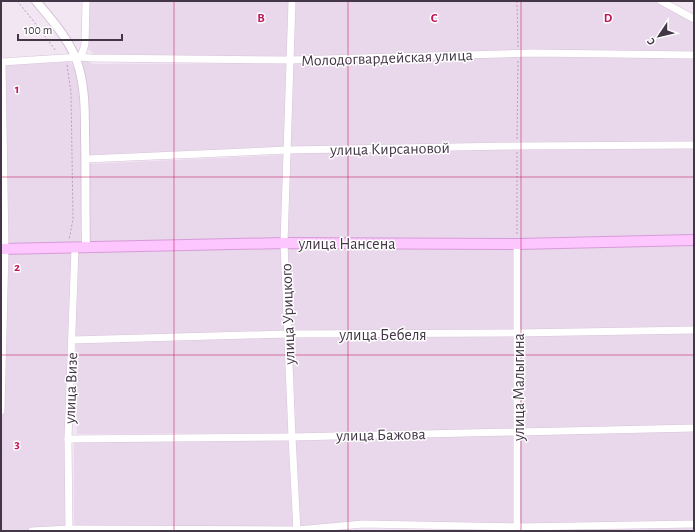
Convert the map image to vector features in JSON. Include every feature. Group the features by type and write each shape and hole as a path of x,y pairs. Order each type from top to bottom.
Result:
{"main road":[{"name":"улица Нансена","path":"3,249 72,246 284,243 517,244 694,240"}],"street":[{"path":"36,1 78,57 84,96 86,247"},
{"path":"78,57 83,51 85,44 86,1"},
{"name":"улица Урицкого","path":"292,1 284,243 297,530"},
{"path":"661,1 694,19"},
{"name":"Молодогвардейская улица","path":"2,62 78,57 290,60 518,54 694,55"},
{"path":"1,411 3,249 2,62"},
{"name":"улица Кирсановой","path":"86,159 287,150 694,145"},
{"name":"улица Малыгина","path":"517,244 517,529"},
{"name":"улица Визе","path":"69,530 68,439 72,340 72,246"},
{"name":"улица Бебеля","path":"72,340 287,334 517,333 694,330"},
{"name":"улица Бажова","path":"68,439 292,437 694,428"},
{"path":"32,531 297,530 363,524 517,529 694,524"}],"path":[{"path":"17,1 63,58 70,92 73,211 72,246"},
{"path":"517,1 517,244"}],"shaded area":[{"path":"89,1 289,1 287,58 94,54 88,49"},
{"path":"292,1 661,1 694,19 694,531 517,531 517,527 363,524 297,530 284,243"},
{"path":"85,59 93,64 287,63 285,148 90,155 88,101 80,61"},
{"path":"69,61 76,71 79,96 81,159 80,241 55,244 7,244 4,65"},
{"path":"1,62 5,248 75,248 69,529 1,531"},
{"path":"285,155 282,239 89,244 88,164"},
{"path":"283,245 285,333 76,338 76,253"},
{"path":"285,337 289,433 77,434 76,342"},
{"path":"290,439 293,528 74,530 74,441"}]}
